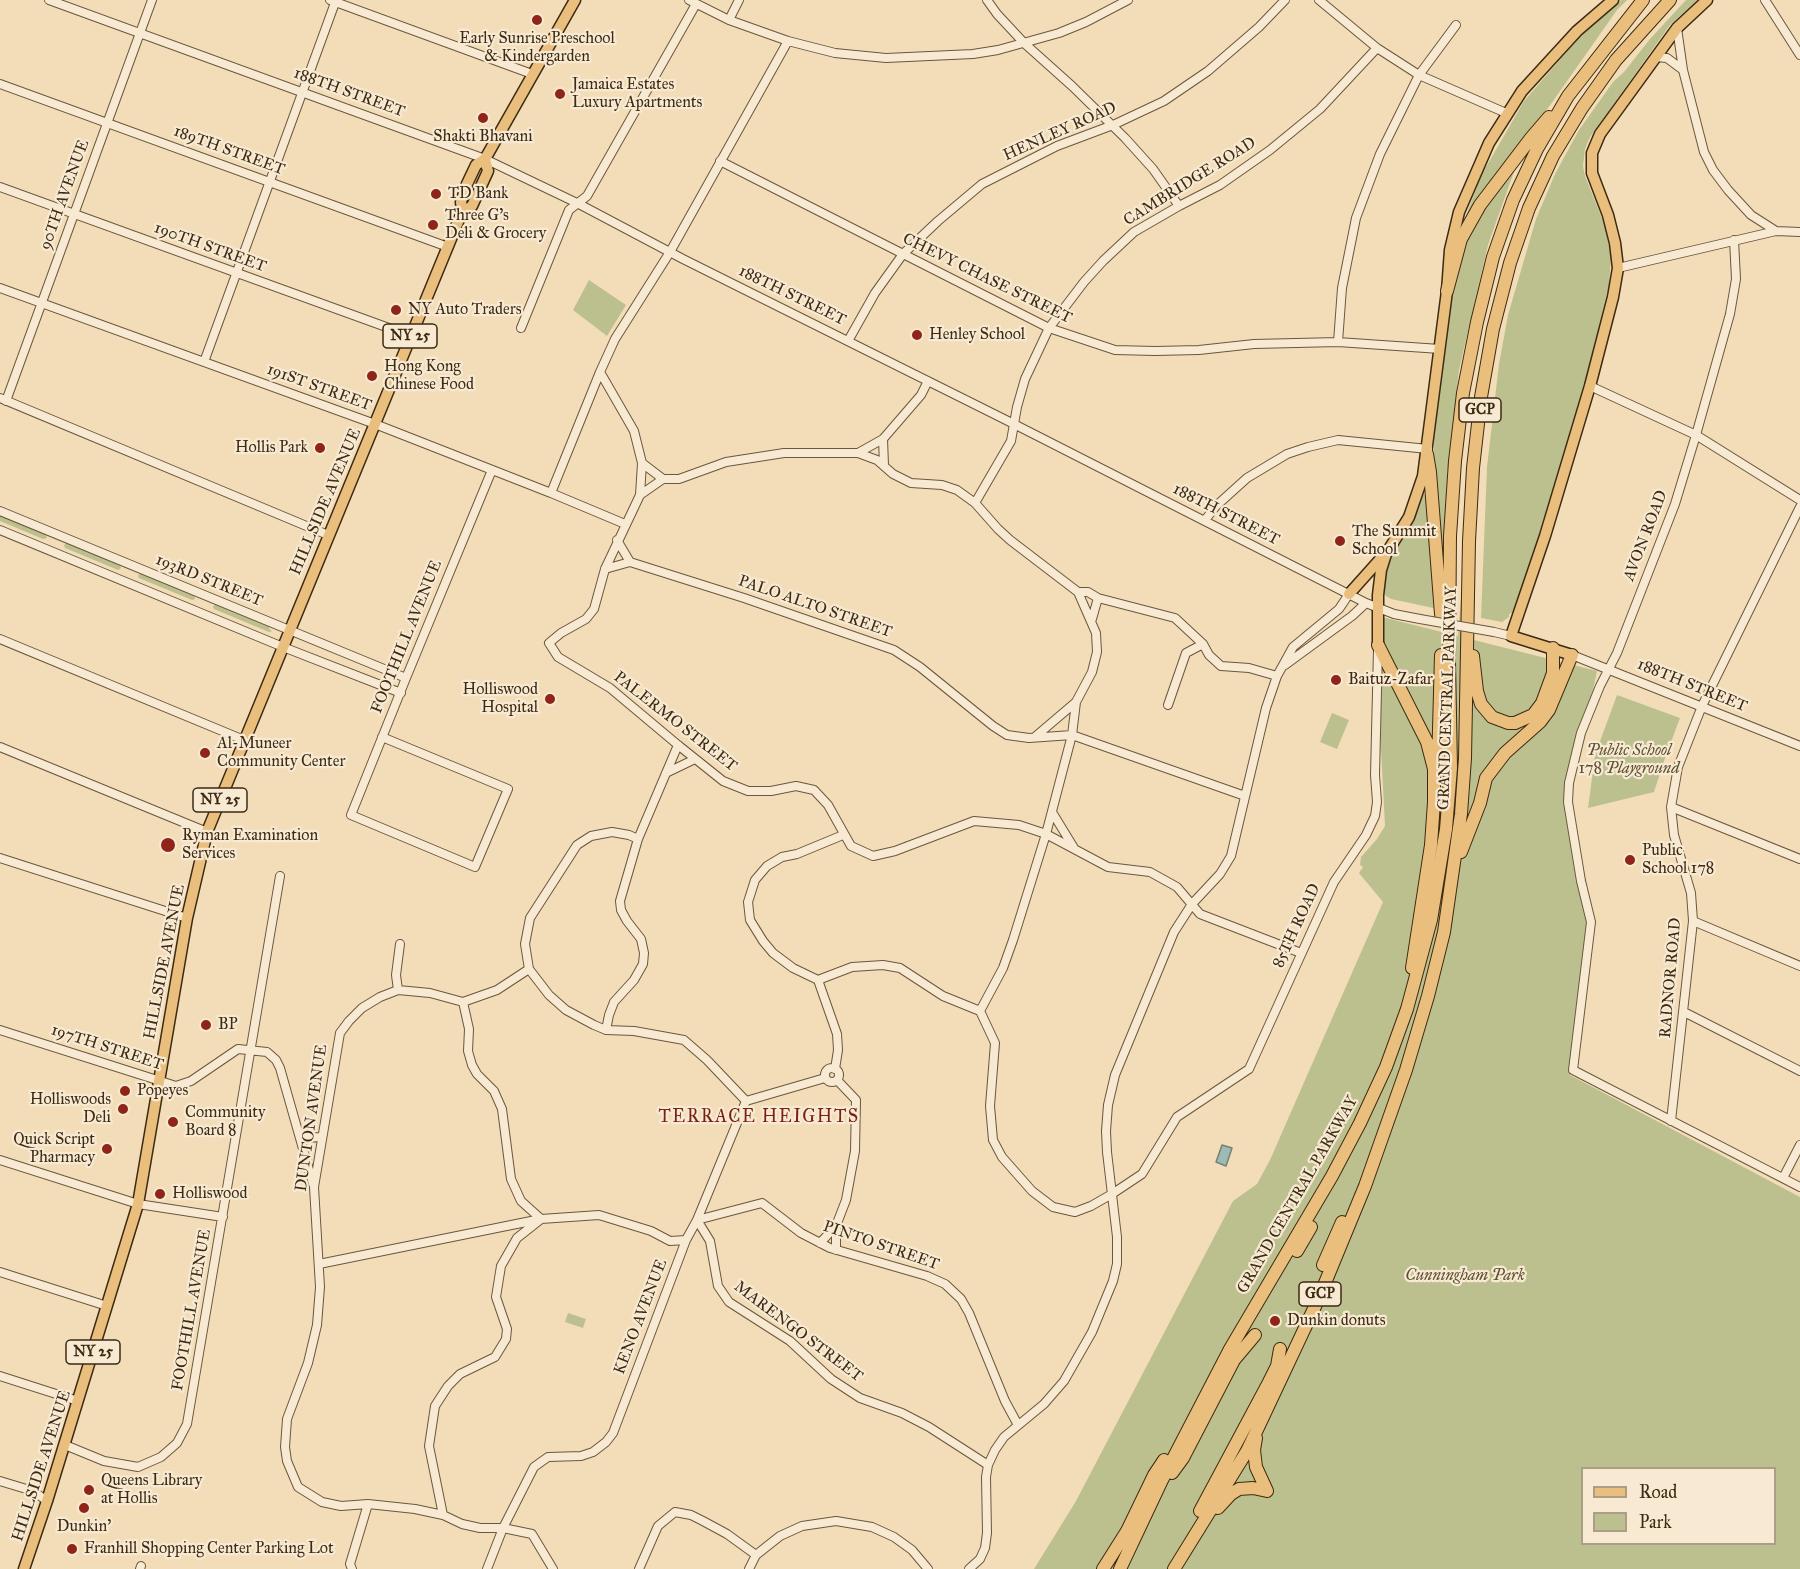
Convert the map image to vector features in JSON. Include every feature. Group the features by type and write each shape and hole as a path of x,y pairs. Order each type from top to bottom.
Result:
{"highway":[{"name":"GRAND CENTRAL PARKWAY","path":"1120,1569 1150,1503 1195,1415 1260,1295 1332,1176 1374,1095 1407,1009 1431,920 1447,819 1451,768 1450,536 1455,461 1463,393 1482,300 1506,219 1537,149 1568,96 1643,0"},
{"name":"GRAND CENTRAL PARKWAY","path":"1174,1569 1257,1431 1326,1281 1376,1158 1428,996 1444,932 1461,814 1465,758 1467,611 1473,468 1481,397 1493,329 1510,263 1528,207 1553,156 1582,108 1616,60 1670,0"},
{"path":"1447,291 1461,239 1480,205 1531,138 1568,96"},
{"path":"1407,1009 1428,865 1439,752 1441,603 1427,451"},
{"path":"1467,611 1477,691 1486,711 1500,721 1521,722 1538,710 1553,673 1553,648"},
{"path":"1378,645 1429,747 1434,769 1434,802"},
{"path":"1454,870 1480,803 1486,778 1505,753 1535,727 1549,710 1572,655"},
{"path":"1323,1265 1342,1222 1376,1158"},
{"path":"1297,1251 1313,1223 1332,1176"},
{"path":"1150,1503 1183,1458 1234,1360 1255,1335"},
{"path":"1166,1569 1247,1426 1277,1366 1280,1349"},
{"path":"1103,1569 1127,1531 1154,1475 1195,1415"},
{"path":"1183,1569 1191,1542 1234,1491 1249,1488 1267,1491 1254,1459 1257,1431"}],"main road":[{"name":"HILLSIDE AVENUE","path":"24,1569 65,1445 138,1204 187,918 207,832 448,247 462,212 461,202 467,184 476,165 485,159 575,0"},
{"path":"1349,594 1386,554 1402,530 1415,503 1427,451 1450,250 1459,212 1489,143 1506,113 1540,69 1577,31 1613,0"},
{"path":"1572,655 1511,636 1545,536 1590,386 1613,297 1618,268 1608,215 1592,173 1592,153 1600,134 1677,28 1707,0"},
{"path":"1379,609 1379,585 1386,554"},
{"name":"85TH ROAD","path":"1378,645 1379,609"}],"street":[{"name":"188TH STREET","path":"49,0 485,159 577,203 1365,603 1420,620 1511,636"},
{"name":"90TH AVENUE","path":"3,399 41,303 152,0"},
{"path":"729,20 738,0"},
{"path":"987,0 1024,43 1113,125 1154,169 1179,206"},
{"path":"521,328 569,210 587,196 692,2 729,20 788,41 836,53 886,58 973,54 1024,43 1086,22 1128,0"},
{"name":"HENLEY ROAD","path":"848,340 874,292 903,254 982,184 1057,146 1113,125 1164,101 1208,71 1259,27 1285,0"},
{"path":"1319,0 1377,48 1419,75 1506,113"},
{"path":"1765,0 1800,55"},
{"path":"204,362 334,1 532,74"},
{"path":"1338,342 1342,288 1356,218 1380,154 1419,75 1456,25"},
{"path":"1677,28 1683,70 1704,152 1713,170 1728,190 1751,214 1776,231"},
{"path":"551,493 615,339 670,252 788,41"},
{"name":"CAMBRIDGE ROAD","path":"975,503 1011,441 1025,379 1049,328 1084,282 1134,232 1220,185 1270,150 1320,109 1377,48"},
{"path":"1656,57 1667,58 1683,70"},
{"name":"189TH STREET","path":"0,84 448,247"},
{"name":"CHEVY CHASE STREET","path":"720,160 1049,328 1115,350 1199,350 1254,344 1338,342 1440,349"},
{"name":"190TH STREET","path":"0,188 411,336"},
{"path":"1618,268 1776,231 1800,232"},
{"name":"AVON ROAD","path":"1671,1121 1573,1070 1591,922 1581,881 1570,814 1569,783 1581,733 1617,653 1675,504 1696,435 1730,314 1737,279 1734,240"},
{"name":"191ST STREET","path":"0,288 375,424 625,524"},
{"path":"600,372 634,431 642,463 640,495 605,569"},
{"path":"858,453 883,439 921,395 928,381"},
{"path":"1590,386 1696,435 1800,500"},
{"path":"3,399 328,535"},
{"path":"883,439 884,465"},
{"path":"1205,520 1216,506 1247,478 1287,454 1308,447 1338,440 1427,451"},
{"path":"640,495 663,479 679,478 726,462 784,453 858,453 884,465 902,480 921,485 942,485 957,490 975,503 998,529 1078,592 1092,620 1096,633 1097,652 1092,672 1076,702 1072,735 1046,834 1003,968 980,1011 943,996 900,968 876,965 852,967 819,980 793,968 773,953 763,941 750,920 748,902 755,880 767,866 782,857 797,854 843,835"},
{"path":"642,463 663,479"},
{"name":"FOOTHILL AVENUE","path":"382,737 508,789 475,867 351,815 382,737 401,693 406,678 492,470"},
{"name":"RADNOR ROAD","path":"1671,1121 1693,921 1692,892 1674,835 1671,807 1678,767 1702,706 1800,507"},
{"name":"193RD STREET","path":"0,511 406,678"},
{"name":"193RD STREET","path":"0,530 283,647 401,693"},
{"path":"48,549 54,533"},
{"path":"605,569 630,562 617,540"},
{"name":"PALO ALTO STREET","path":"630,562 744,598 894,650 920,667 1007,735 1017,737 1072,735 1245,796"},
{"path":"124,581 130,565"},
{"name":"PALERMO STREET","path":"605,569 594,609 586,619 561,633 549,643 558,657 610,688 723,781 748,791 771,791 796,786 814,790 828,805 851,846 873,856 895,851 974,821 1019,825 1046,834 1108,867 1150,872 1177,887 1192,904"},
{"path":"1078,592 1088,592 1098,598 1175,618 1203,644 1209,655 1221,666 1248,668 1277,676"},
{"path":"969,1569 982,1556 987,1539 988,1465 1001,1441 1044,1404 1064,1381 1086,1344 1107,1298 1115,1273 1118,1237 1106,1131 1113,1083 1165,952 1179,923 1228,862 1266,708 1277,676 1299,641 1338,609 1349,594"},
{"path":"200,612 206,596"},
{"path":"1092,620 1098,598"},
{"path":"1282,667 1352,616 1365,603"},
{"path":"0,639 244,740"},
{"path":"1168,705 1186,653 1203,644"},
{"name":"85TH ROAD","path":"980,1011 995,1043 990,1106 993,1140 1002,1157 1032,1191 1053,1207 1075,1212 1091,1206 1142,1174 1176,1117 1249,1069 1300,952 1334,882 1366,835 1375,816 1378,645"},
{"name":"188TH STREET","path":"1572,655 1800,746"},
{"path":"345,671 352,657"},
{"path":"1036,736 1076,702"},
{"path":"606,1030 614,1002 634,980 643,964 644,953 641,939 627,921 621,910 620,901 638,839 678,745"},
{"path":"0,747 207,832"},
{"path":"666,773 695,759"},
{"path":"1671,807 1800,859"},
{"path":"1052,812 1074,849"},
{"path":"638,839 612,832 601,833 583,840 577,844 537,905 530,918 525,944 529,969 549,995 581,1020 606,1030 634,1031 684,1040 707,1060 746,1101 825,1078 831,1082 837,1080"},
{"path":"0,858 187,918"},
{"name":"FOOTHILL AVENUE","path":"65,1445 104,1461 138,1467 161,1457 177,1443 187,1425 280,876"},
{"path":"1192,904 1200,914 1300,952"},
{"path":"1693,921 1800,966"},
{"path":"400,944 396,975 398,990 430,993 463,1002 497,990 529,969"},
{"path":"819,980 837,1034 838,1050 835,1069 839,1075 837,1080"},
{"name":"DUNTON AVENUE","path":"368,1504 352,1507 333,1505 307,1494 298,1487 287,1461 285,1428 314,1340 319,1303 319,1264 314,1187 340,1033 362,1008 398,990"},
{"path":"463,1002 469,1029 468,1051 472,1065 477,1074 495,1091 502,1109 511,1179 521,1201 541,1219"},
{"path":"1684,1012 1800,1071"},
{"name":"197TH STREET","path":"0,1030 176,1086 184,1084 238,1049 252,1049"},
{"path":"252,1049 267,1052 276,1060 314,1187"},
{"path":"825,1078 827,1071 835,1069"},
{"path":"820,1243 836,1226 846,1200 856,1133 856,1100 837,1080"},
{"name":"KENO AVENUE","path":"487,1569 503,1528 534,1467 548,1457 581,1456 593,1452 613,1433 687,1240 746,1101"},
{"path":"1671,1121 1800,1187"},
{"path":"300,1138 322,1137"},
{"path":"1783,1178 1800,1145"},
{"path":"0,1160 138,1204 223,1217"},
{"name":"PINTO STREET","path":"697,1220 762,1203 801,1233 820,1243 934,1279 955,1292 969,1313 1005,1401 1018,1425"},
{"path":"319,1264 541,1219 599,1215 651,1231 670,1241 687,1240"},
{"path":"443,1515 429,1446 435,1406 448,1386 460,1374 495,1357 506,1339 507,1329 496,1297 501,1266 517,1238 541,1219"},
{"name":"MARENGO STREET","path":"697,1220 710,1241 718,1286 729,1302 790,1341 831,1379 860,1398 902,1413 929,1427 988,1465"},
{"path":"836,1226 837,1250"},
{"path":"0,1272 107,1306"},
{"path":"0,1376 78,1401"},
{"path":"0,1481 33,1491 47,1501"},
{"path":"352,1569 350,1564 368,1504 415,1509 443,1515 462,1524 480,1528 503,1528 532,1534 553,1569"},
{"path":"639,1569 658,1526 675,1512 691,1515 703,1521 727,1534 756,1555"},
{"path":"749,1569 756,1555 771,1541 816,1522 836,1521 872,1527 894,1537 912,1550 928,1569"}],"green space":[{"path":"1621,0 1627,0 1617,10 1551,104 1465,218 1482,174 1524,101 1578,39"},
{"path":"1686,0 1697,0 1670,25 1590,137 1585,149 1583,166 1585,176 1605,226 1611,258 1609,284 1576,419 1514,612 1502,622 1481,618 1487,467 1499,364 1508,315 1536,219 1555,174 1579,130 1613,82"},
{"path":"1516,166 1488,245 1459,370 1447,476 1444,592 1433,467 1434,434 1442,353 1458,257 1482,209"},
{"path":"589,280 626,305 607,336 573,310"},
{"path":"1427,494 1438,609 1391,599 1381,593 1388,558 1399,544 1422,495"},
{"path":"0,515 45,534 47,538 43,539 0,521"},
{"path":"67,543 120,565 121,568 118,570 65,548 64,545"},
{"path":"140,573 194,595 195,599 192,600 139,578"},
{"name":"Cunningham Park","path":"1462,585 1462,637 1597,671 1572,789 1575,838 1592,926 1571,1054 1570,1075 1800,1197 1800,1569 1034,1569 1076,1501 1233,1201 1257,1184 1270,1160 1383,902 1359,873 1363,867 1360,865 1361,857 1385,826 1374,615 1458,636"},
{"path":"215,604 270,626 269,629 272,631 269,632 214,609"},
{"name":"Public School 178 Playground","path":"1617,695 1680,718 1654,792 1588,808 1595,755"},
{"path":"1332,713 1349,720 1337,749 1320,742"},
{"path":"568,1313 586,1319 583,1328 565,1322"}],"water":[{"path":"1222,1145 1232,1148 1226,1166 1216,1162"}],"place":[{"name":"Early Sunrise Preschool & Kindergarden","path":"537,20"},
{"name":"Jamaica Estates Luxury Apartments","path":"560,94"},
{"name":"Shakti Bhavani","path":"483,118"},
{"name":"TD Bank","path":"436,194"},
{"name":"Three G's Deli & Grocery","path":"433,225"},
{"name":"NY Auto Traders","path":"396,310"},
{"name":"Henley School","path":"917,335"},
{"name":"Hong Kong Chinese Food","path":"372,376"},
{"name":"Hollis Park","path":"320,448"},
{"name":"The Summit School","path":"1340,541"},
{"name":"Baituz-Zafar","path":"1336,680"},
{"name":"Holliswood Hospital","path":"550,699"},
{"name":"Al-Muneer Community Center","path":"205,753"},
{"name":"Ryman Examination Services","path":"168,845"},
{"name":"Public School 178","path":"1630,860"},
{"name":"BP","path":"206,1025"},
{"name":"Popeyes","path":"125,1091"},
{"name":"Holliswoods Deli","path":"123,1109"},
{"name":"Community Board 8","path":"173,1122"},
{"name":"Quick Script Pharmacy","path":"107,1149"},
{"name":"Holliswood","path":"160,1194"},
{"name":"Dunkin donuts","path":"1275,1321"},
{"name":"Queens Library at Hollis","path":"89,1490"},
{"name":"Dunkin'","path":"84,1508"},
{"name":"Franhill Shopping Center Parking Lot","path":"72,1549"}],"district":[{"name":"TERRACE HEIGHTS","path":"759,1118"}]}
